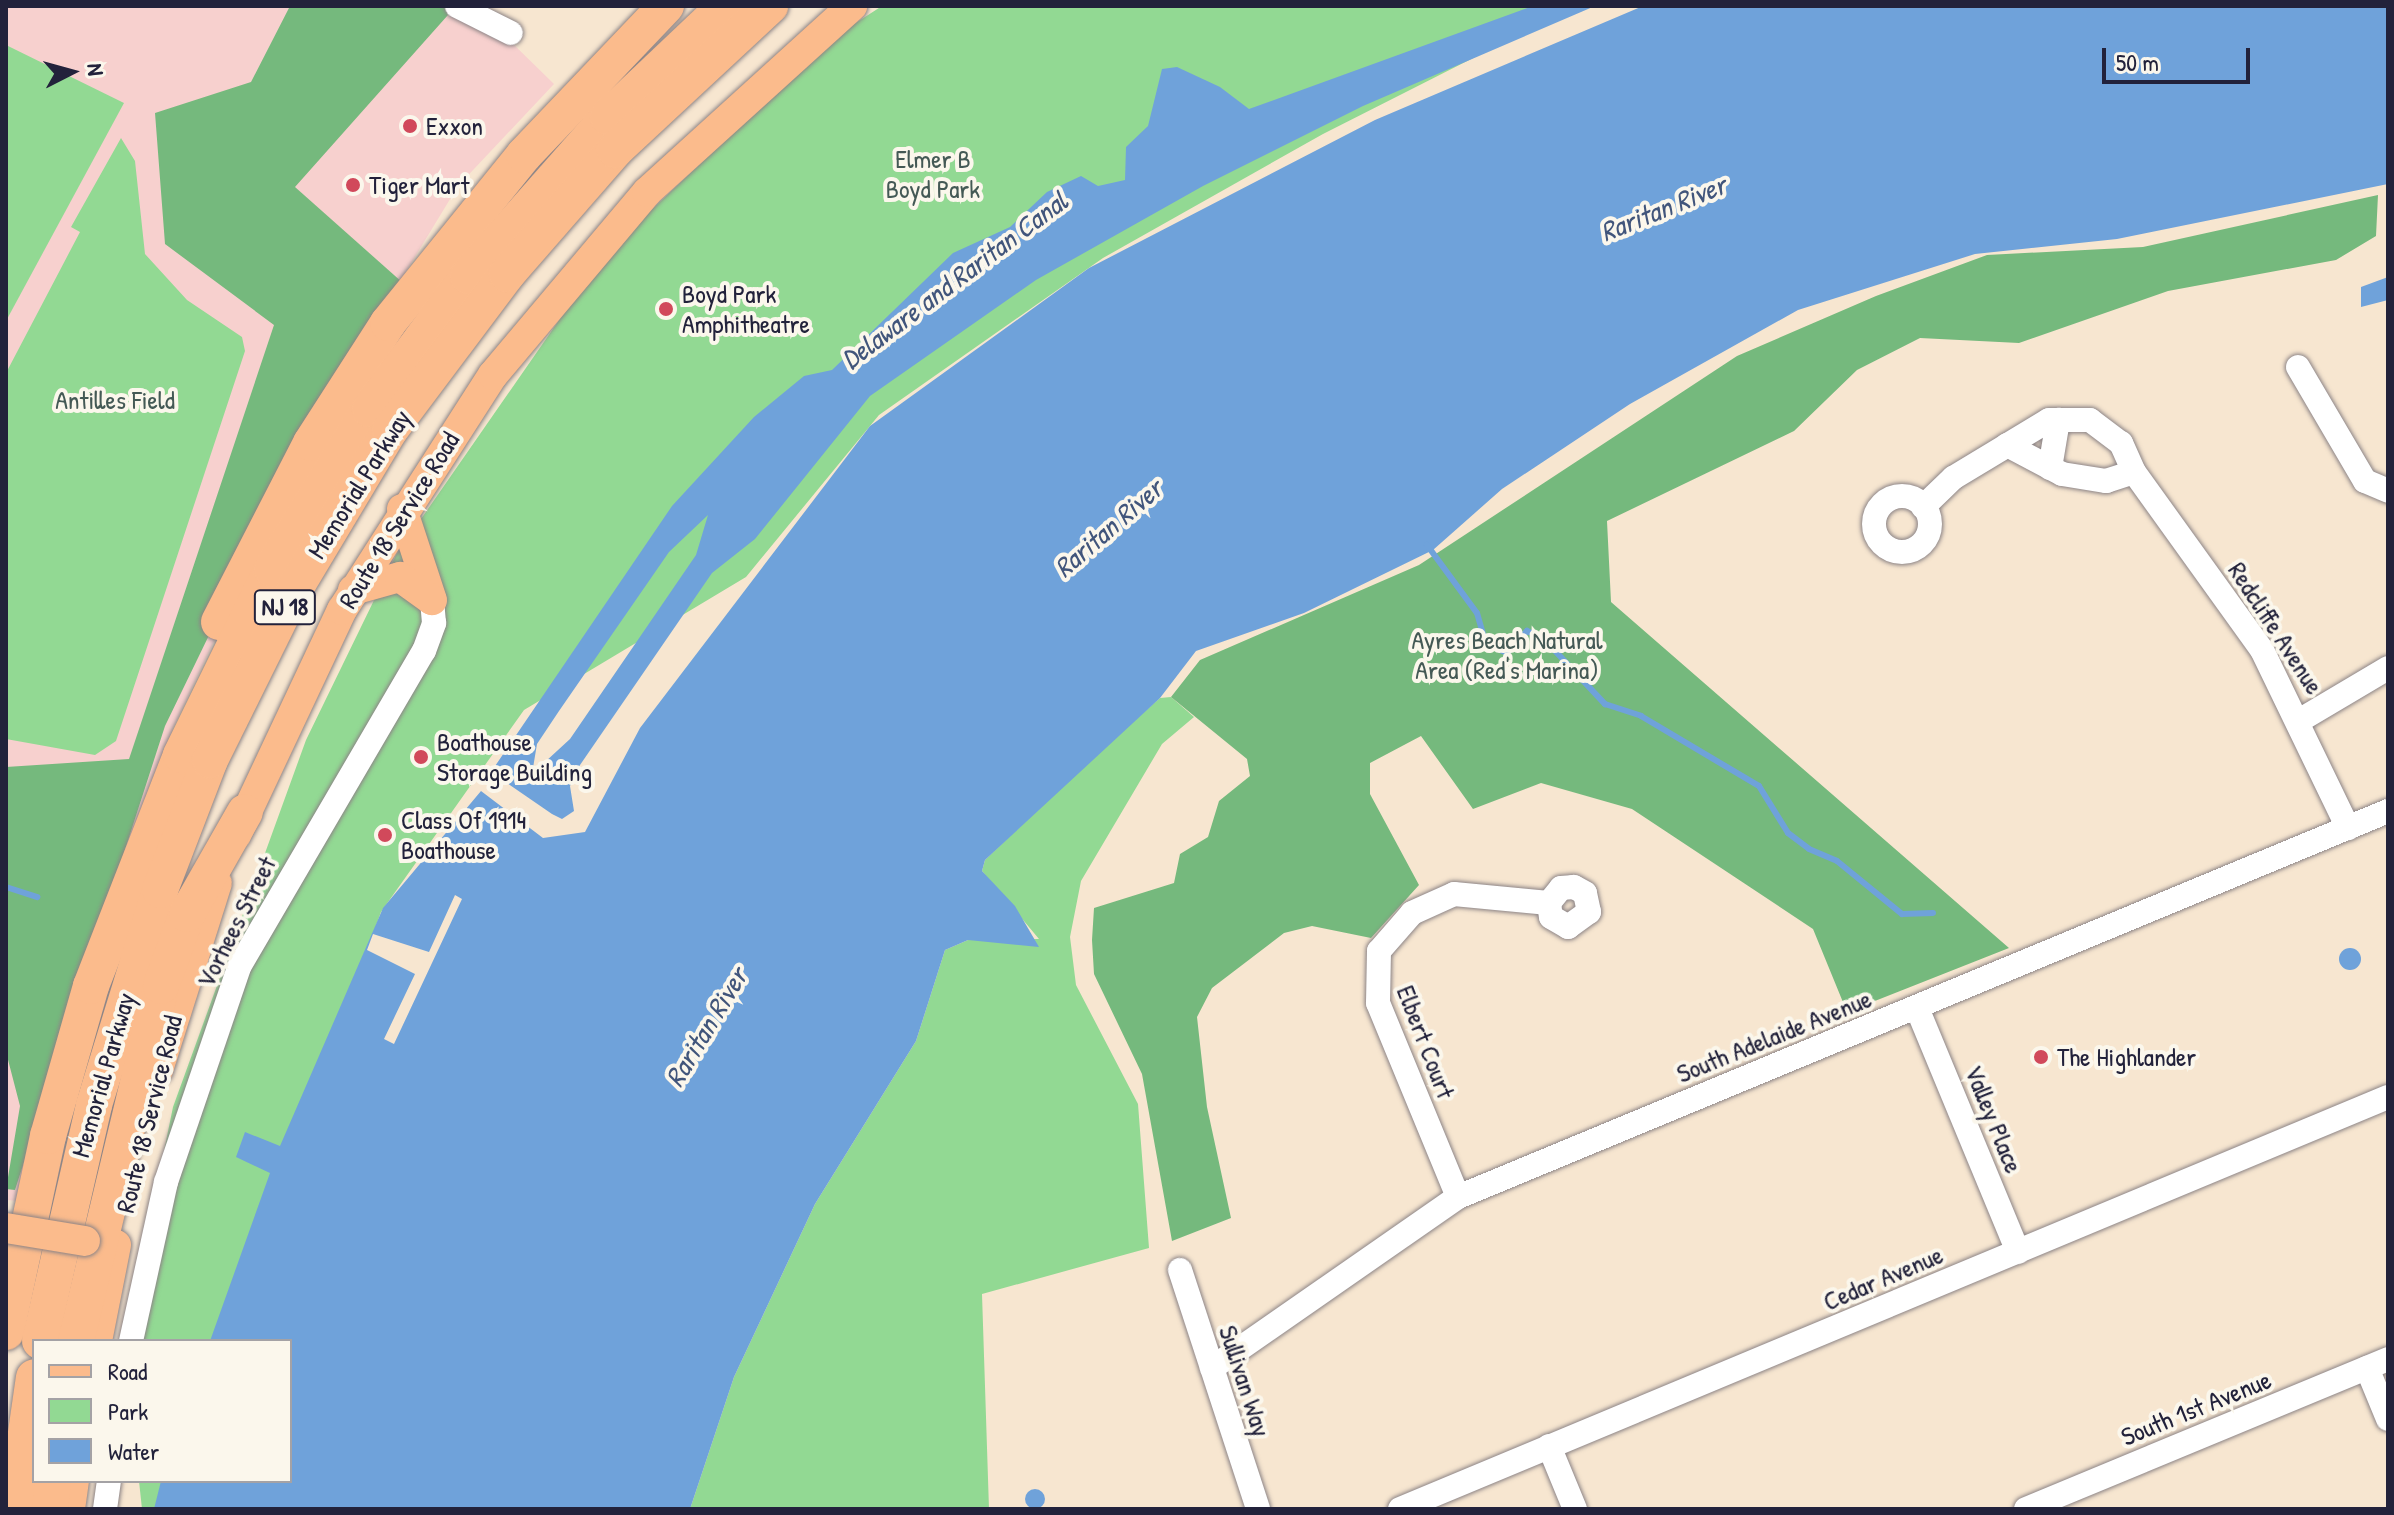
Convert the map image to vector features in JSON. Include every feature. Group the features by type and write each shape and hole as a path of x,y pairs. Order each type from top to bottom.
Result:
{"highway":[{"path":"91,986 118,874 169,738 243,571 306,452 446,246 666,6"},
{"path":"625,50 680,6"},
{"name":"Memorial Parkway","path":"6,1332 48,1136 91,986 210,692 350,439 425,332 545,185 725,6"},
{"name":"Memorial Parkway","path":"40,1339 87,1131 160,890 210,760 293,592 390,430 507,274 615,150 770,6"},
{"path":"76,1339 90,1242 165,974 187,914 245,812"},
{"path":"15,1509 32,1391"},
{"path":"50,1509 53,1483"}],"main road":[{"name":"Route 18 Service Road","path":"97,1339 168,1034 245,812 353,590 402,509 493,375 601,243 835,11"},
{"path":"402,509 432,600"},
{"path":"353,590 400,577 432,600"},
{"path":"6,1228 90,1242"},
{"path":"70,1509 74,1483"}],"street":[{"path":"457,6 511,33"},
{"path":"2298,367 2365,481 2388,491"},
{"path":"1923,507 2007,445 2058,420"},
{"path":"2050,468 2058,420"},
{"name":"Redcliffe Avenue","path":"2058,420 2090,420 2121,443 2134,472 2262,650 2302,719 2348,828"},
{"path":"2007,445 2050,468 2106,481 2134,472"},
{"name":"Vorhees Street","path":"131,1339 166,1182 239,967 424,651 434,623 432,600"},
{"path":"2302,719 2388,668"},
{"name":"South Adelaide Avenue","path":"1212,1368 1458,1197 2388,811"},
{"name":"Elbert Court","path":"1458,1197 1378,1003 1379,951 1412,913 1454,894 1549,903"},
{"name":"Valley Place","path":"1917,1008 2018,1252"},
{"name":"Cedar Avenue","path":"1400,1509 2388,1097"},
{"name":"Sullivan Way","path":"1180,1270 1258,1509"},
{"path":"2377,1364 2388,1419"},
{"name":"South 1st Avenue","path":"2026,1509 2078,1499 2377,1364"},
{"path":"1549,1446 1575,1509"},
{"path":"105,1509 109,1483"}],"shaded area":[{"path":"6,6 440,6 509,40 554,84 458,186 328,400 173,728 19,1201 6,1200"}],"green space":[{"path":"290,6 456,6 295,187 403,283 324,398 165,726 15,1190 6,1189 20,1106 6,1052 6,767 129,759 274,325 165,244 155,113 251,82"},
{"name":"Elmer B Boyd Park","path":"882,6 1576,6 1323,134 1103,258 879,415 746,577 524,710 381,912 224,1339 125,1339 173,1107 306,740 396,555 605,254 834,37"},
{"path":"6,45 124,103 6,321"},
{"name":"Antilles Field","path":"121,138 135,161 145,254 187,300 242,337 245,351 116,741 95,755 6,739 6,373 80,232 71,227"},
{"name":"Ayres Beach Natural Area (Red's Marina)","path":"2378,195 2376,236 2336,260 2168,291 2019,343 1920,338 1857,370 1794,431 1607,521 1611,602 2009,948 1847,1012 1813,929 1632,809 1541,783 1473,809 1421,736 1370,763 1370,794 1419,885 1371,938 1312,926 1284,933 1212,988 1197,1017 1207,1107 1231,1218 1172,1241 1142,1074 1094,974 1092,940 1094,908 1174,883 1180,854 1208,837 1219,801 1250,776 1247,759 1171,697 1200,660 1419,565 1737,356 1876,296 1987,255 2143,247"},
{"path":"1171,697 1194,717 1162,744 1081,881 1070,937 1076,985 1138,1104 1149,1248 982,1294 989,1509 690,1509 734,1377 815,1204 916,1041 945,950 968,940 1039,939 982,871 985,860 1160,698"},
{"path":"139,1483 170,1483 161,1509 142,1509"}],"water":[{"name":"Delaware and Raritan Canal","path":"1533,6 1595,6 1363,106 1203,186 1036,280 870,396 755,539 712,573 580,765 570,786 574,811 562,819 491,772 672,506 754,417 804,376 832,370 953,253 1010,227 1047,192 1081,176 1098,186 1125,180 1126,147 1148,126 1162,69 1177,67 1220,87 1249,109","holes":["708,515 696,555 570,739 532,774 537,744 559,711 669,552"]},
{"name":"Raritan River","path":"1643,6 2388,6 2388,184 2117,239 1975,254 1798,310 1630,404 1502,489 1433,550 1304,613 1196,651 1160,698 985,860 982,871 1015,906 1039,947 968,940 945,950 916,1041 815,1204 734,1377 690,1509 154,1509 160,1483 292,1483 292,1339 211,1339 270,1173 236,1157 245,1132 280,1146 383,908 481,791 543,838 585,832 640,728 870,426 1089,268 1375,120"},
{"path":"2388,277 2388,300 2361,307 2361,287"},
{"path":"2350,948 2361,959 2350,970 2339,959"},
{"path":"1035,1489 1042,1492 1045,1499 1042,1506 1035,1509 1028,1506 1025,1499 1028,1492"}],"pier":[{"path":"455,895 462,899 394,1044 384,1039 415,974 367,950 373,934 429,952"}],"waterway":[{"path":"1427,545 1477,613 1486,644 1507,653 1527,631 1543,638 1605,704 1641,716 1759,786 1788,833 1809,849 1837,861 1902,914 1933,913"},
{"path":"6,887 37,897"}],"place":[{"name":"Exxon","path":"410,126"},
{"name":"Tiger Mart","path":"353,185"},
{"name":"Boyd Park Amphitheatre","path":"666,309"},
{"name":"Boathouse Storage Building","path":"421,757"},
{"name":"Class Of 1914 Boathouse","path":"385,835"},
{"name":"The Highlander","path":"2041,1057"}]}
